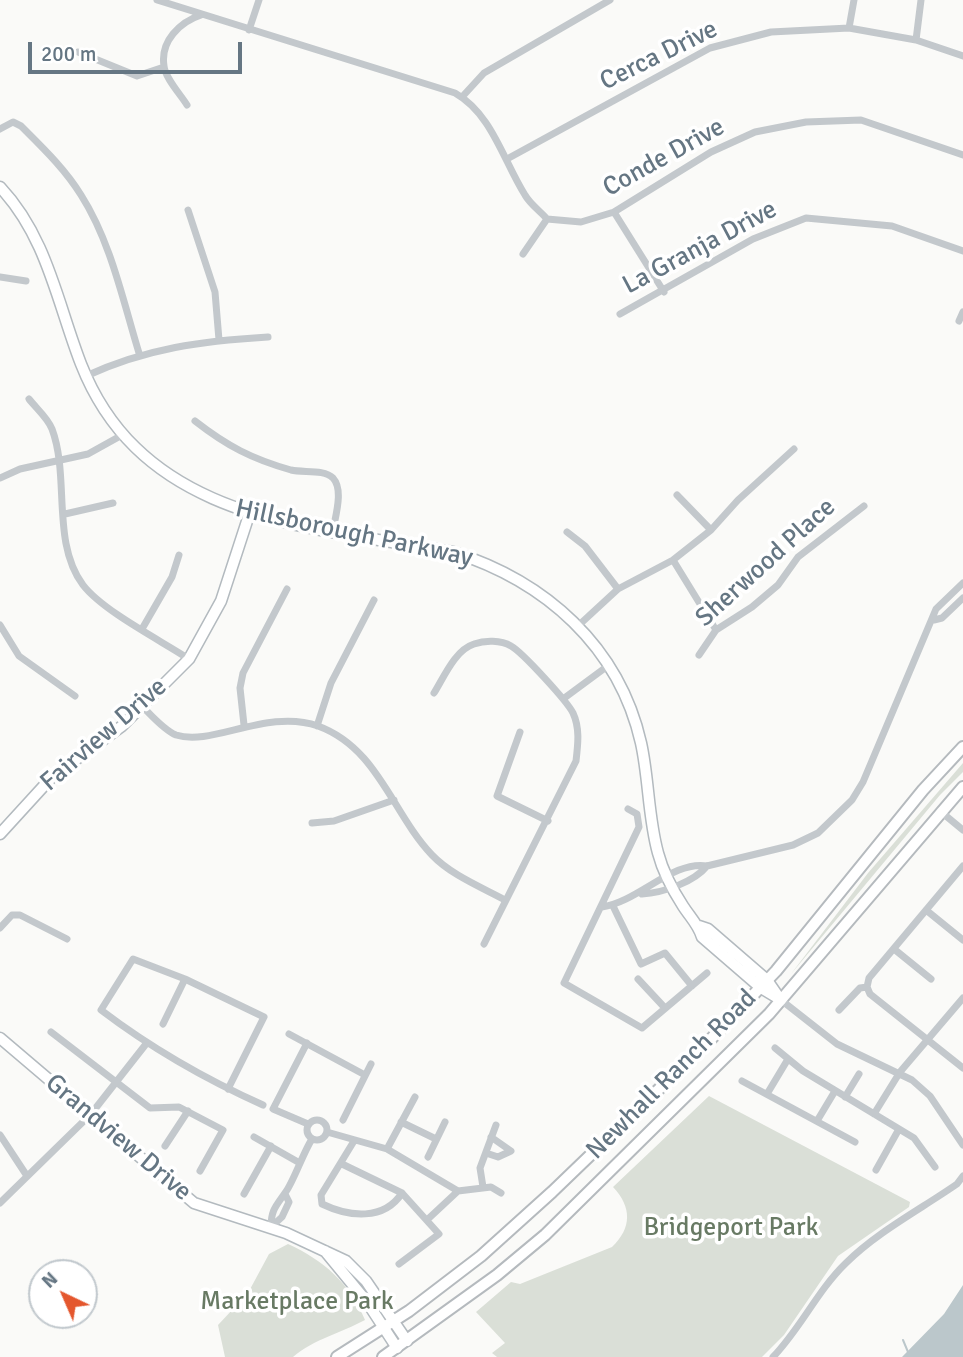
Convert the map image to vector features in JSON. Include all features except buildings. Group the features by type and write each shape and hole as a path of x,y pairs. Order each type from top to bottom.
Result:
{"main road":[{"name":"Newhall Ranch Road","path":"337,1357 389,1325 481,1256 552,1192 764,984 923,790 963,747"},
{"name":"Newhall Ranch Road","path":"383,1357 497,1275 545,1235 781,1000 963,786"}],"street":[{"path":"157,0 462,97 481,115 526,196 547,219 523,254"},
{"path":"249,30 259,0"},
{"path":"462,97 484,73 610,0"},
{"path":"849,28 853,0"},
{"path":"916,40 921,0"},
{"path":"187,105 164,67 167,43 184,21 201,15"},
{"name":"Cerca Drive","path":"507,159 710,48 771,32 849,28 916,40 963,56"},
{"path":"78,52 137,76 164,67"},
{"name":"Conde Drive","path":"547,219 581,222 614,212 711,152 755,132 806,122 861,120 963,155"},
{"path":"0,129 13,122 21,126 61,167 82,196 102,236 139,353"},
{"name":"Hillsborough Parkway","path":"0,187 26,220 42,250 86,376 124,434 174,480 202,496 249,515 453,552 486,562 530,585 579,625 609,665 624,691 642,744 654,835 669,882 699,926 708,929 781,1000"},
{"path":"188,210 215,292 219,340"},
{"path":"614,212 664,292"},
{"name":"La Granja Drive","path":"621,314 664,292 752,239 806,218 892,226 963,251"},
{"path":"0,277 26,281"},
{"path":"959,321 963,312"},
{"path":"86,376 139,353 219,340 268,337"},
{"path":"29,399 51,426 60,462 67,548 83,585 96,599 189,659"},
{"path":"195,421 229,447 293,471 325,474 333,478 339,489 333,531"},
{"path":"0,478 20,469 88,454 124,434"},
{"path":"579,625 618,589 673,561 711,530 738,500 794,449"},
{"path":"677,495 711,530"},
{"path":"65,514 113,503"},
{"name":"Sherwood Place","path":"699,655 716,630 752,607 778,585 798,557 864,506"},
{"name":"Fairview Drive","path":"0,834 52,777 143,707 189,659 221,601 249,515"},
{"path":"567,532 585,546 618,589"},
{"path":"142,629 172,577 179,555"},
{"path":"673,561 716,630"},
{"path":"602,907 613,906 641,894 654,893 697,864 707,866 793,845 818,833 838,815 863,782 934,620 936,609 963,583"},
{"path":"244,725 240,688 243,673 287,589"},
{"path":"934,620 943,618 963,598"},
{"path":"317,726 331,683 374,600"},
{"path":"0,625 19,656 75,696"},
{"path":"434,693 458,655 471,644 500,642 513,646 563,699 573,713 578,730 576,761 484,944"},
{"path":"563,699 609,665"},
{"path":"143,707 174,734 198,737 244,725 281,720 317,726 345,741 367,759 414,835 435,858 505,900"},
{"path":"520,732 497,796 548,821"},
{"path":"312,823 334,821 394,800"},
{"path":"628,809 637,814 639,827 564,983 642,1028 707,973"},
{"path":"940,811 963,830"},
{"path":"669,882 695,877 707,866"},
{"path":"963,866 869,978 867,987 870,994 963,1068"},
{"path":"613,906 640,964 665,953 692,986"},
{"path":"926,910 963,940"},
{"path":"0,928 12,915 20,915 67,939"},
{"path":"894,949 932,979"},
{"path":"228,1089 264,1017 185,979 133,959 100,1010 146,1044 228,1089 263,1105"},
{"path":"163,1024 185,979"},
{"path":"638,979 665,1009"},
{"path":"839,1010 860,988 867,987"},
{"path":"874,1114 900,1072 963,998"},
{"path":"781,1000 837,1044 900,1072 930,1096 963,1145"},
{"path":"51,1032 150,1108 179,1107 223,1130 200,1171"},
{"path":"289,1034 365,1075"},
{"name":"Grandview Drive","path":"0,1038 194,1203 237,1219 271,1227 339,1256 352,1266 402,1344"},
{"path":"307,1043 273,1109 308,1124 319,1120 326,1126 327,1132"},
{"path":"0,1203 91,1114 146,1044"},
{"path":"775,1048 835,1091 914,1138 935,1167"},
{"path":"767,1094 788,1059"},
{"path":"344,1120 371,1064"},
{"path":"845,1097 859,1074"},
{"path":"742,1081 855,1142"},
{"path":"817,1121 835,1091"},
{"path":"387,1149 415,1097"},
{"path":"165,1146 188,1111"},
{"path":"401,1122 436,1139"},
{"path":"428,1157 445,1122"},
{"path":"308,1124 307,1131 312,1139"},
{"path":"482,1187 480,1168 496,1125"},
{"path":"876,1170 899,1129"},
{"path":"312,1139 321,1139 327,1132"},
{"path":"327,1132 387,1149 458,1191"},
{"path":"0,1135 27,1176"},
{"path":"254,1137 298,1162"},
{"path":"486,1153 498,1157 511,1151 491,1137"},
{"path":"271,1227 282,1217 289,1202 285,1194 298,1162 312,1139"},
{"path":"354,1141 321,1195 322,1204 334,1210 380,1213 396,1203 402,1192"},
{"path":"244,1194 271,1146"},
{"path":"342,1164 402,1192 439,1234 399,1264"},
{"path":"773,1357 797,1330 829,1282 846,1263 960,1184 963,1176"},
{"path":"428,1219 458,1191 491,1187 501,1193"}],"green space":[{"path":"963,763 963,772 940,795 791,974 868,873"},
{"name":"Bridgeport Park","path":"709,1096 910,1202 909,1207 838,1256 784,1335 762,1357 497,1357 492,1353 505,1343 476,1312 511,1282 520,1284 612,1247 623,1232 627,1217 624,1202 613,1187"},
{"name":"Marketplace Park","path":"288,1244 313,1257 334,1274 352,1295 365,1320 319,1341 293,1357 225,1357 218,1325 248,1293 269,1254"}],"shaded area":[{"path":"963,1285 963,1357 902,1357 944,1314"}],"waterway":[{"path":"903,1340 908,1352"}]}
